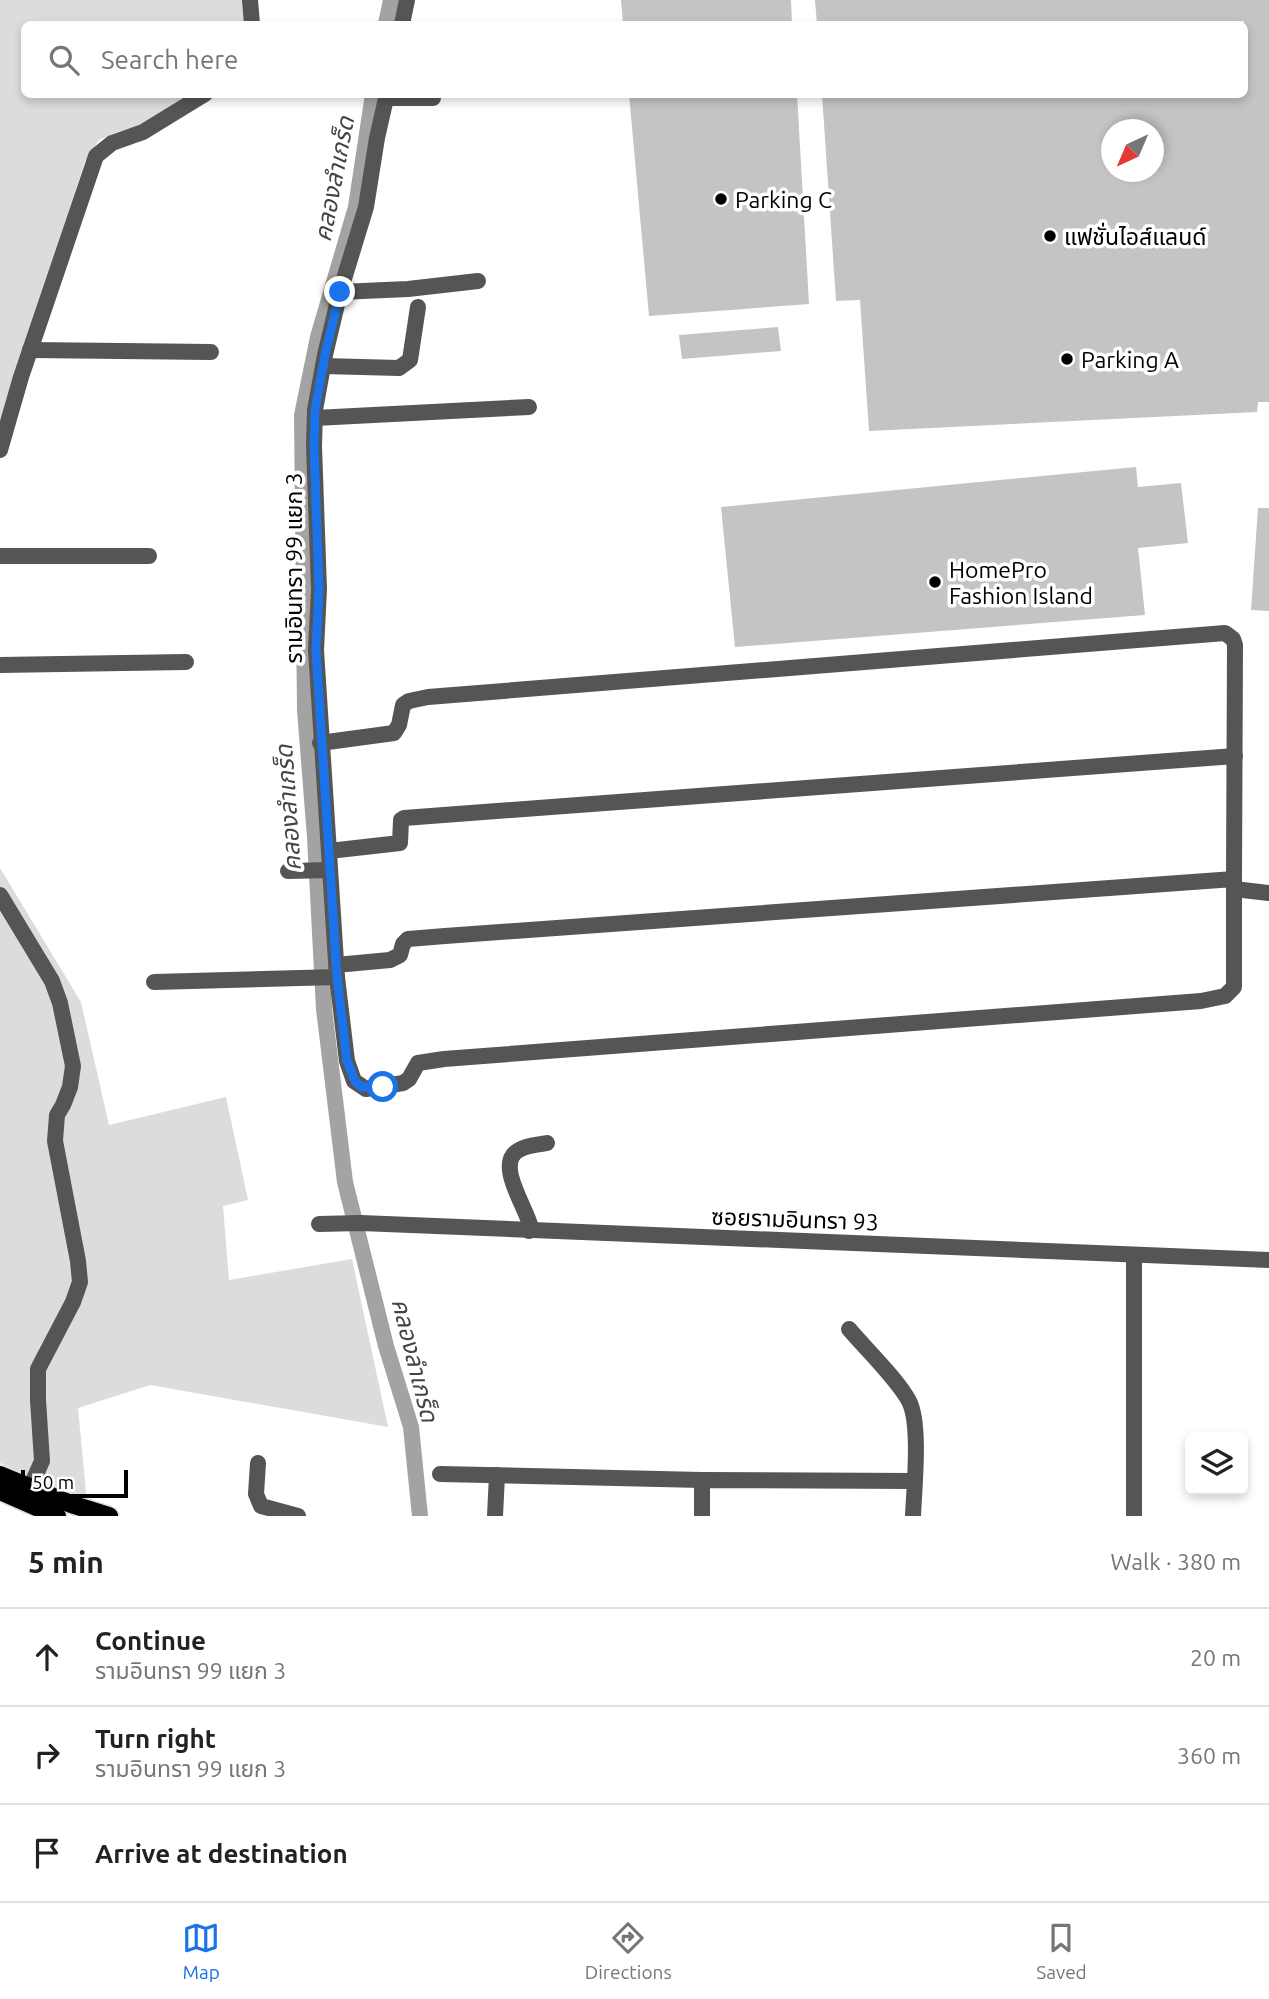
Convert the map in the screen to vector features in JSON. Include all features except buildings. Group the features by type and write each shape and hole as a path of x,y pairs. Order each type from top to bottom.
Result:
{"main road":[{"path":"0,1475 57,1516"},
{"path":"0,1491 71,1504 109,1516"}],"street":[{"path":"250,0 252,21"},
{"path":"403,21 407,0"},
{"path":"0,450 30,349 96,156 112,143 143,132 198,98"},
{"name":"รามอินทรา 99 แยก 3","path":"386,98 366,207 340,292 323,366 315,418 319,589 316,650 329,851 326,870 334,973 347,1061 355,1081 361,1087 366,1089 395,1085 409,1079 418,1063 444,1059 1217,999 1225,996 1234,987 1234,884"},
{"path":"340,292 408,289 478,281"},
{"path":"323,366 398,368 405,365 410,360 418,307"},
{"path":"30,349 211,352"},
{"path":"315,418 529,407"},
{"path":"0,556 149,556"},
{"path":"320,743 394,733 403,705 428,697 1225,633 1233,639 1235,645 1234,884"},
{"path":"0,665 186,662"},
{"path":"329,851 400,843 401,820 404,817 585,806 796,787 1235,755"},
{"path":"295,872 326,870"},
{"path":"154,982 310,979 390,960 400,955 403,944 408,939 445,936 1234,884 1269,892"},
{"path":"0,895 52,981 60,1003 73,1066 70,1087 57,1115 55,1141 80,1282 73,1302 38,1369 42,1461 27,1495"},
{"path":"529,1231 529,1218 513,1185 509,1167 516,1151 547,1143"},
{"name":"ซอยรามอินทรา 93","path":"319,1224 361,1223 1269,1260"},
{"path":"1134,1255 1134,1516"},
{"path":"849,1329 910,1402 914,1418 914,1516"},
{"path":"258,1463 256,1494 261,1506 298,1516"},
{"path":"440,1474 702,1480 915,1481"},
{"path":"495,1516 497,1475"},
{"path":"702,1480 702,1516"}],"shaded area":[{"path":"0,0 244,0 247,21 21,21 21,98 188,98 147,124 99,140 85,161 0,424"},
{"path":"0,868 81,1002 109,1125 226,1097 248,1200 223,1206 229,1280 352,1259 388,1427 150,1385 78,1408 87,1503 0,1463"}],"waterway":[{"name":"คลองลำเกร็ด","path":"387,21 391,0"},
{"name":"คลองลำเกร็ด","path":"372,98 356,207 318,337 302,415 305,710 324,1009 345,1182 386,1346 411,1427 420,1516"}],"place":[{"name":"Parking C","path":"721,199"},
{"name":"แฟชั่นไอส์แลนด์","path":"1050,236"},
{"name":"Parking A","path":"1067,359"},
{"name":"HomePro Fashion Island","path":"935,582"}],"route":[{"path":"340,292 315,410 319,589 316,650 320,743 337,977 347,1061 355,1081 361,1087 383,1087"}]}
